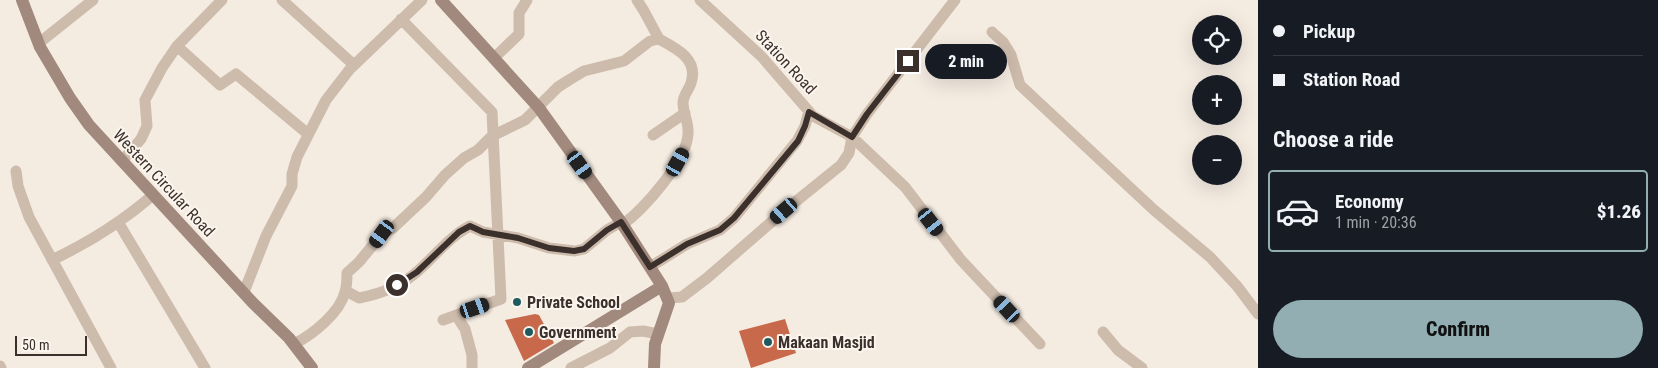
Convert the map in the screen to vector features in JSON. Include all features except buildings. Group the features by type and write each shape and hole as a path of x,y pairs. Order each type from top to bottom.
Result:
{"street":[{"name":"Western Circular Road","path":"22,0 39,43 70,98 89,125 294,344 312,368"},
{"path":"39,43 93,0"},
{"path":"122,161 141,139 147,126 145,100 176,46 222,0"},
{"path":"282,0 354,65"},
{"path":"244,292 266,236 292,186 292,174 296,158 326,100 354,65 422,0"},
{"path":"441,0 539,108 622,223 662,286 669,303 654,344 654,368"},
{"path":"494,58 519,34 519,12 527,0"},
{"path":"346,291 359,298 381,293 397,285 417,272 459,232 470,226 549,248 574,251 584,249 607,230 622,223 642,209 680,157 688,134 683,101 692,82 693,68 687,57 659,39 637,0"},
{"name":"Station Road","path":"700,0 762,57 809,112 852,137 905,187 961,260 1040,344"},
{"path":"668,298 682,297 707,278 841,165 849,153 852,137 867,114 955,0"},
{"path":"401,19 492,112 501,299 443,320"},
{"path":"992,32 1011,55 1020,85 1154,210 1210,257 1238,286 1258,314"},
{"path":"294,344 309,336 331,316 346,291 347,273 359,262 382,234 392,228 426,197 451,169 464,158 478,150 492,136 514,127 539,108 558,87 577,75 597,67 624,62 650,41 659,39"},
{"path":"176,46 220,85 236,74 308,134"},
{"path":"650,267 687,244 720,230 734,218 798,141 809,112"},
{"path":"654,135 686,113"},
{"path":"16,171 18,186 29,217 111,368"},
{"path":"52,260 118,222 153,194"},
{"path":"118,222 205,368"},
{"path":"528,368 662,286"},
{"path":"456,315 465,329 472,355 472,368"},
{"path":"571,368 610,348 630,332 643,331 658,334"},
{"path":"1103,332 1118,350 1142,368"}],"place":[{"name":"Private School","path":"517,302"},
{"name":"Government","path":"529,332"},
{"name":"Makaan Masjid","path":"768,342"}],"route":[{"path":"397,285 417,272 459,232 470,226 483,232 508,238 518,238 549,248 574,251 584,249 607,230 621,222 650,267 687,244 720,230 734,218 798,141 809,112 852,137 867,114 908,61"}]}
